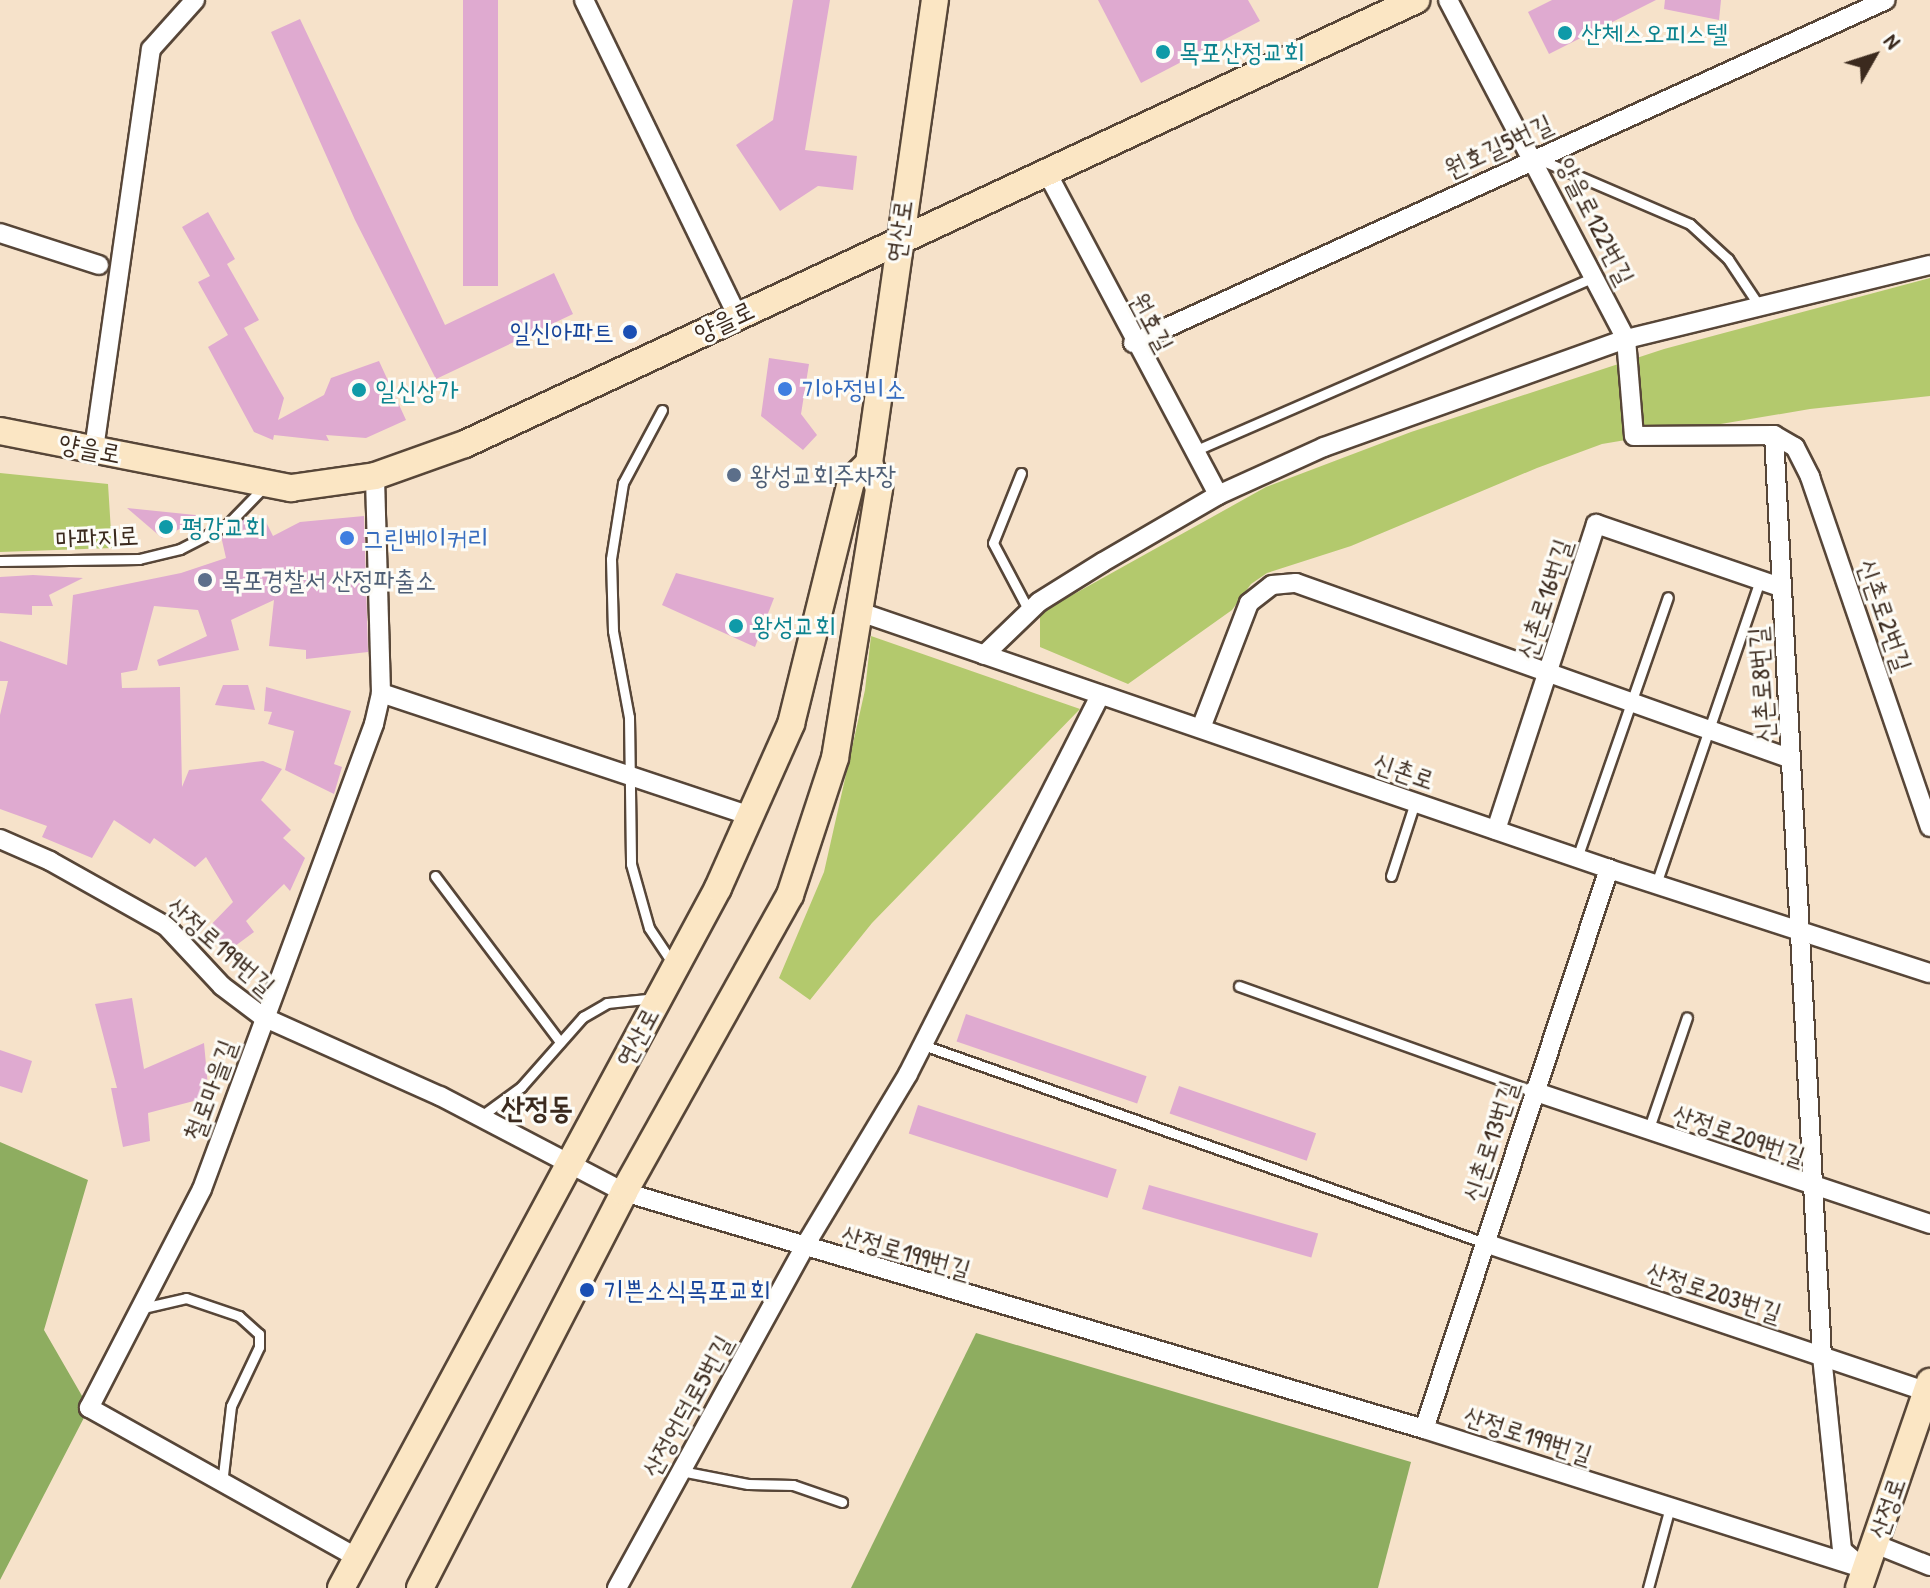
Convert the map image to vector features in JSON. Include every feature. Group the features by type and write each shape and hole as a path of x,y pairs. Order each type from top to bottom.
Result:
{"street":[{"path":"94,449 151,49 195,0"},
{"path":"584,0 737,315"},
{"name":"연산로","path":"420,1588 624,1192 790,895 835,758 863,613 879,488 869,463 897,240 935,0"},
{"name":"양을로","path":"0,431 268,483 322,486 375,476 465,444 1045,169 1416,0"},
{"name":"양을로122번길","path":"1448,0 1535,157 1626,339"},
{"name":"원호길5번길","path":"1133,343 1535,157 1886,0"},
{"name":"원호길","path":"1045,169 1133,343 1218,495"},
{"path":"0,233 99,265"},
{"path":"984,655 1029,611 1218,495 1324,447 1626,339 1758,304 1930,265"},
{"path":"1626,339 1634,436 1774,435"},
{"name":"신촌로8번길","path":"1774,435 1780,587 1802,931 1810,1188 1822,1356 1842,1550 1862,1579"},
{"name":"신촌로2번길","path":"1774,435 1795,447 1810,477 1930,827"},
{"name":"연산로","path":"341,1588 675,967 751,816 791,724 851,481 869,463"},
{"name":"철로마을길","path":"356,1557 222,1487 89,1408 202,1189 381,693 375,476"},
{"name":"신촌로16번길","path":"1496,830 1596,524 1780,587"},
{"path":"1201,728 1249,603 1272,585 1296,583 1791,759"},
{"name":"신촌로","path":"863,613 1609,869 1930,973"},
{"path":"381,693 751,816"},
{"name":"산정언덕로5번길","path":"617,1588 803,1249 923,1045 1100,695"},
{"name":"산정로199번길","path":"0,839 50,861 166,926 222,986 263,1017 480,1117 624,1192 803,1249 1424,1429 1670,1507 1862,1579"},
{"name":"신촌로13번길","path":"1424,1429 1533,1091 1609,869"},
{"name":"산정로209번길","path":"1533,1091 1810,1188 1930,1224"},
{"name":"산정로203번길","path":"1485,1243 1822,1356 1928,1387"},
{"name":"산정로","path":"1862,1579 1928,1387"},
{"path":"1875,1544 1930,1566"}],"lane":[{"path":"1535,157 1576,171 1690,224 1712,240 1758,304"},
{"path":"1194,451 1595,277"},
{"path":"662,410 623,483 611,540 613,631 629,717 631,864 637,898 649,928 675,967"},
{"path":"1021,473 993,543 1029,611"},
{"name":"마파지로","path":"0,561 139,559 180,549 227,525 268,483"},
{"path":"1656,884 1760,581"},
{"path":"1577,858 1668,597"},
{"path":"1391,876 1415,802"},
{"path":"435,876 560,1042"},
{"path":"1239,986 1533,1091"},
{"path":"480,1117 521,1087 583,1017 607,1003 659,997"},
{"path":"1648,1131 1687,1017"},
{"path":"923,1045 1485,1243"},
{"path":"143,1308 186,1298 239,1316 259,1334 259,1347 231,1406 222,1487"},
{"path":"681,1471 748,1484 793,1485 842,1502"},
{"path":"1648,1588 1670,1507"}],"green space":[{"path":"1930,278 1930,396 1810,409 1602,444 1351,546 1267,573 1251,584 1232,610 1128,684 1040,647 1040,613 1266,487 1411,432 1664,349"},
{"path":"0,473 108,484 112,548 0,552"},
{"path":"871,636 1080,709 872,923 810,1000 779,978 824,872 865,690"},
{"path":"0,1142 88,1180 44,1330 89,1408 0,1580"},
{"path":"976,1333 1411,1462 1378,1588 851,1588"}],"building":[{"path":"463,0 498,0 498,286 463,286"},
{"path":"793,0 830,0 805,150 857,156 853,190 818,186 780,211 736,145 773,120"},
{"name":"목포산정교회","path":"1098,0 1248,0 1260,21 1141,83"},
{"name":"산체스오피스텔","path":"1552,0 1656,0 1549,54 1528,12"},
{"path":"1665,0 1721,0 1719,20 1664,9"},
{"path":"300,19 445,325 554,273 573,314 436,379 355,220 271,32"},
{"path":"208,212 235,259 227,264 259,320 244,328 284,398 278,420 324,395 331,378 379,361 406,420 366,438 326,435 329,441 274,435 273,440 254,432 208,347 228,335 198,282 210,276 182,227"},
{"name":"기아정비소","path":"769,358 809,364 801,414 817,435 803,450 761,416"},
{"name":"평강교회","path":"127,508 205,516 162,538"},
{"path":"364,516 368,652 306,659 306,650 269,646 274,600 231,620 239,650 159,666 157,660 207,636 198,610 154,606 137,670 121,673 122,688 180,687 182,787 189,770 263,761 282,769 261,800 291,830 283,838 305,858 290,891 284,884 246,921 254,932 227,952 205,931 233,902 206,857 195,867 154,838 150,844 114,820 92,858 42,837 47,826 0,809 0,715 8,681 0,681 0,641 67,665 73,595 181,573 226,558 221,536 242,520 264,518 273,536 300,522"},
{"name":"왕성교회","path":"676,573 774,598 755,647 662,605"},
{"path":"0,577 83,578 49,595 53,606 32,606 32,615 0,613"},
{"path":"223,685 248,685 255,710 215,705"},
{"path":"266,687 351,711 334,764 342,767 334,794 285,770 294,731 268,724 272,712 264,711"},
{"path":"132,998 144,1069 204,1043 209,1097 148,1113 150,1141 123,1147 111,1088 117,1088 95,1004"},
{"path":"966,1014 1147,1076 1137,1104 957,1041"},
{"path":"0,1050 32,1061 22,1093 0,1086"},
{"path":"1179,1086 1316,1133 1307,1161 1170,1113"},
{"path":"918,1105 1117,1170 1108,1198 909,1134"},
{"path":"1149,1185 1318,1234 1311,1258 1142,1209"}],"place":[{"name":"산체스오피스텔","path":"1565,33"},
{"name":"목포산정교회","path":"1163,52"},
{"name":"일신아파트","path":"630,332"},
{"name":"기아정비소","path":"785,389"},
{"name":"일신상가","path":"359,390"},
{"name":"왕성교회주차장","path":"734,475"},
{"name":"평강교회","path":"166,527"},
{"name":"그린베이커리","path":"347,538"},
{"name":"목포경찰서 산정파출소","path":"205,580"},
{"name":"왕성교회","path":"736,626"},
{"name":"기쁜소식목포교회","path":"587,1290"}],"district":[{"name":"산정동","path":"537,1107"}]}
